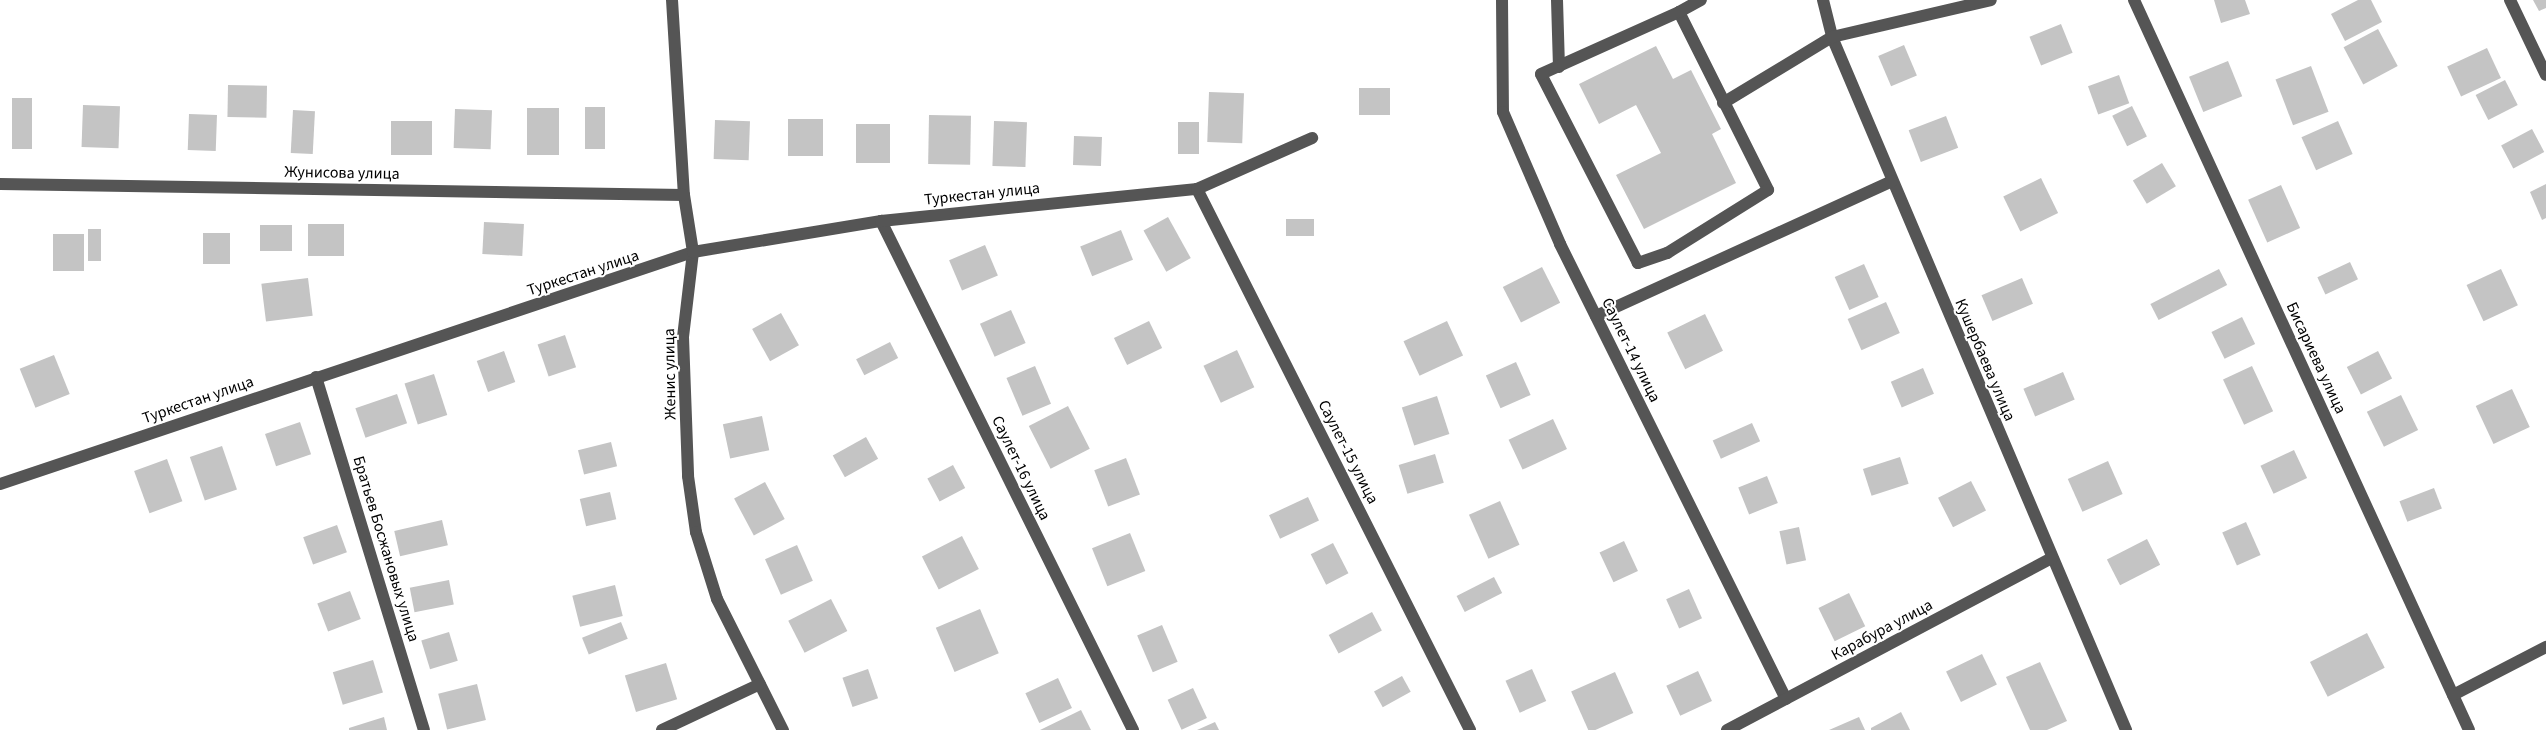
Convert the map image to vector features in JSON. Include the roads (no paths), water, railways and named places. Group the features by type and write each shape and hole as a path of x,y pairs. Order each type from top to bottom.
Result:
{"street":[{"name":"Женис улица","path":"672,0 684,195 693,252 683,337 688,476 696,532 717,599 783,730"},
{"name":"Саулет-14 улица","path":"1502,0 1502,112 1596,316 1786,699"},
{"path":"1557,0 1560,67"},
{"path":"1679,12 1768,190 1667,253 1638,263 1540,74 1560,67 1701,0"},
{"name":"Кушербаева улица","path":"1822,0 1832,37 2126,730"},
{"path":"1723,103 1832,37 1991,0"},
{"name":"Бисариева улица","path":"2134,0 2469,730"},
{"path":"2510,0 2546,75"},
{"name":"Туркестан улица","path":"0,484 693,252 881,221 1197,189 1312,138"},
{"path":"1596,316 1892,181"},
{"name":"Жунисова улица","path":"0,184 684,195"},
{"name":"Саулет-15 улица","path":"1197,189 1470,730"},
{"name":"Саулет-16 улица","path":"881,221 1133,730"},
{"name":"Братьев Босжановых улица","path":"316,377 424,730"},
{"name":"Карабура улица","path":"1727,730 2052,558"},
{"path":"2453,695 2546,647"},
{"path":"662,730 760,684"}]}
